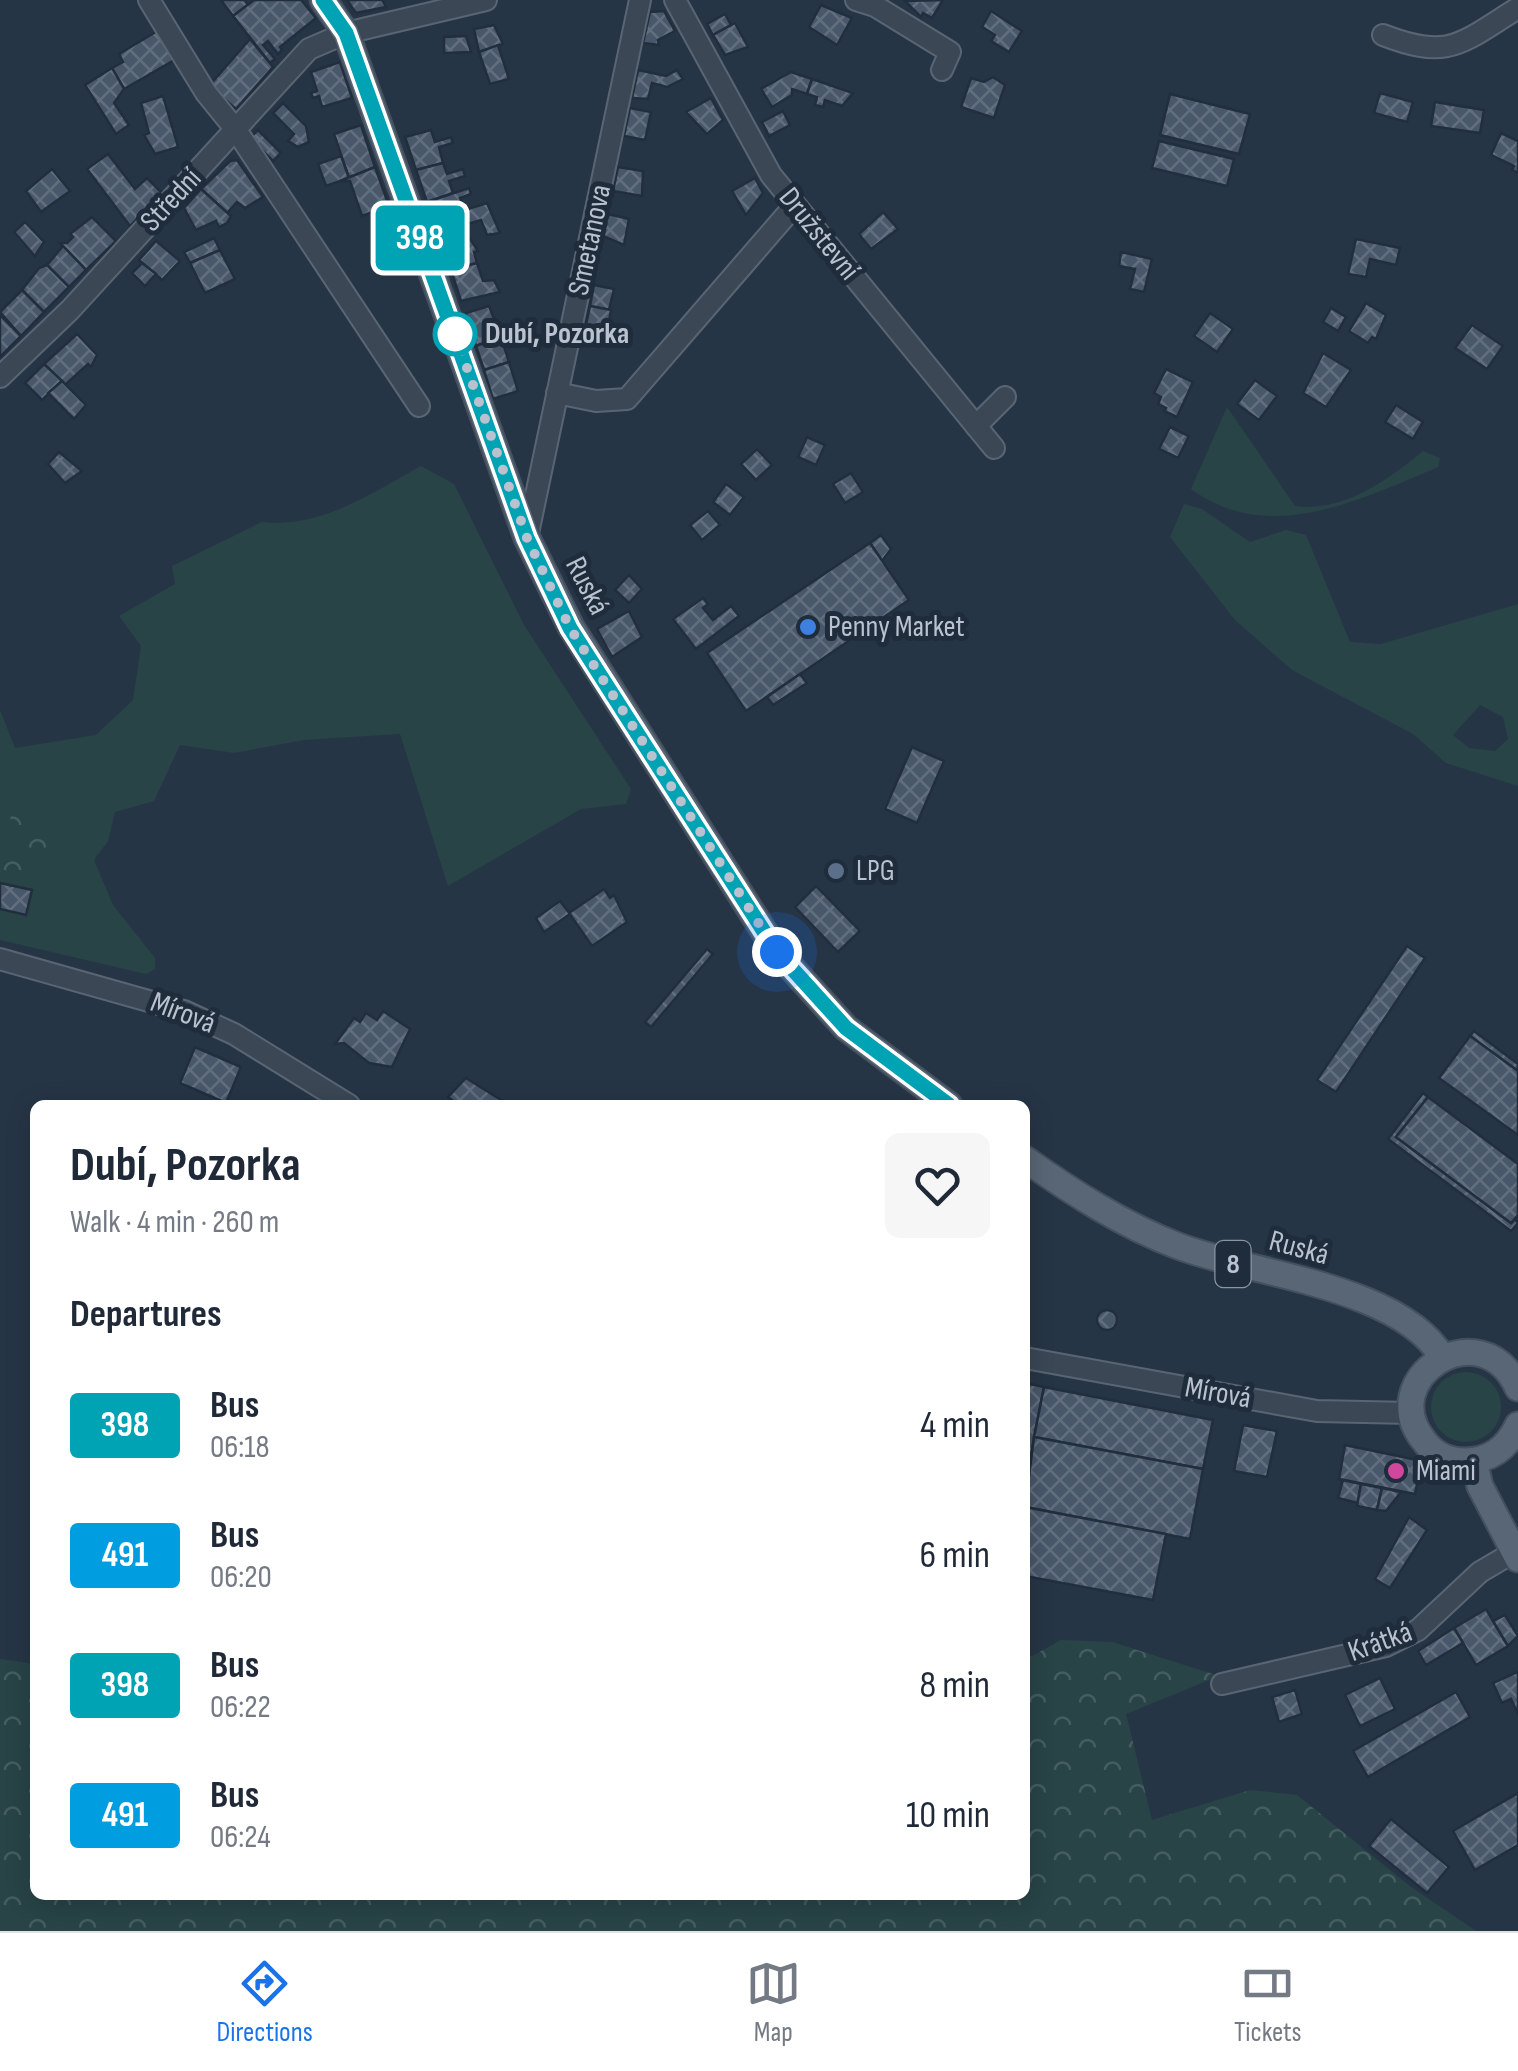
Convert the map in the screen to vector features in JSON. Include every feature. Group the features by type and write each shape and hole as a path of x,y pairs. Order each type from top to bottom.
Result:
{"main road":[{"name":"Ruská","path":"324,0 346,33 527,538 570,628 777,952 846,1028 942,1100"},
{"name":"Ruská","path":"1030,1162 1074,1193 1152,1236 1383,1310 1423,1334 1442,1357"},
{"path":"1518,1388 1494,1359 1459,1352 1442,1357 1420,1378 1412,1413 1428,1447 1458,1461 1474,1461 1502,1448 1518,1425"},
{"path":"1474,1461 1480,1486 1516,1555"}],"street":[{"path":"150,0 206,93 236,130 419,406"},
{"name":"Střední","path":"0,376 70,310 308,49 346,33 486,0"},
{"name":"Smetanova","path":"527,538 640,0"},
{"name":"Družstevní","path":"676,0 771,176 994,448"},
{"path":"856,0 875,6 950,52 942,70"},
{"path":"1383,35 1418,48 1442,50 1518,8"},
{"path":"558,393 596,401 628,400 795,205"},
{"path":"976,426 1006,397"},
{"name":"Mírová","path":"0,959 154,1000 208,1021 340,1100"},
{"name":"Mírová","path":"1030,1359 1300,1408 1357,1414 1412,1413"},
{"name":"Krátká","path":"1222,1684 1386,1646 1418,1630 1480,1572 1516,1555"}],"green space":[{"path":"1227,407 1295,506 1330,504 1364,492 1423,451 1440,458 1438,467 1314,512 1251,514 1221,506 1191,489"},
{"path":"421,466 454,484 524,625 631,789 626,804 581,809 448,886 400,734 304,740 234,753 180,745 154,801 115,812 108,841 94,860 113,905 155,958 155,969 146,974 0,940 0,710 15,748 96,735 133,700 141,646 119,616 175,584 172,566 262,522 304,520 345,507"},
{"path":"1184,504 1202,509 1250,542 1286,530 1306,535 1350,642 1381,644 1518,604 1518,786 1446,763 1413,734 1292,670 1235,620 1170,537","holes":["1480,705 1503,717 1508,739 1495,751 1469,748 1453,735"]},
{"path":"11,815 51,824 40,878 0,869"},
{"path":"1466,1372 1491,1382 1501,1407 1491,1432 1466,1442 1441,1432 1431,1407 1441,1382"},
{"path":"1061,1640 1112,1642 1219,1676 1126,1714 1152,1820 1250,1790 1297,1795 1411,1887 1476,1931 0,1931 0,1659 30,1663 30,1900 1030,1900 1030,1657"}],"building":[{"path":"221,0 245,0 248,5 233,16"},
{"path":"254,0 301,0 316,18 280,47 278,54 268,41 263,45 275,59 270,63 233,16"},
{"path":"347,0 382,0 386,7 356,13"},
{"path":"943,0 932,18 923,13 921,17 905,1"},
{"path":"821,5 852,18 837,45 809,27"},
{"path":"664,11 675,31 658,40 659,45 643,43 650,12"},
{"path":"991,11 1022,31 1009,52 991,41 995,35 982,27"},
{"path":"725,14 731,25 713,35 707,24"},
{"path":"735,23 748,47 725,55 713,35"},
{"path":"494,25 503,44 479,52 474,29"},
{"path":"159,30 176,59 124,89 112,68 123,62 119,54"},
{"path":"466,36 471,52 444,53 444,37"},
{"path":"250,39 273,67 236,109 209,86"},
{"path":"498,45 509,79 490,84 479,52"},
{"path":"340,62 352,98 322,107 319,96 313,98 311,93 317,91 311,72"},
{"path":"112,68 124,89 114,103 129,125 116,134 85,85"},
{"path":"638,70 666,76 677,70 683,79 667,87 652,83 648,99 632,98"},
{"path":"791,72 812,79 807,94 792,89 792,95 772,107 761,89"},
{"path":"993,77 1005,85 994,118 961,107 971,78 984,82"},
{"path":"812,79 853,93 842,106 825,100 823,107 815,105 817,97 807,94"},
{"path":"1380,93 1413,102 1407,122 1374,113"},
{"path":"1170,94 1250,114 1239,154 1160,135"},
{"path":"163,96 178,147 155,154 144,135 149,133 141,103"},
{"path":"711,98 723,120 707,134 686,112"},
{"path":"1435,102 1484,110 1480,133 1431,126"},
{"path":"283,103 306,126 309,142 298,147 288,141 294,134 273,113"},
{"path":"630,108 651,112 645,140 624,136"},
{"path":"783,111 790,125 769,136 762,122"},
{"path":"361,125 375,167 349,178 334,134"},
{"path":"258,130 281,153 273,161 250,138"},
{"path":"431,130 435,142 451,137 453,143 439,147 443,163 416,170 405,137"},
{"path":"1501,133 1518,141 1518,173 1512,170 1514,166 1491,155"},
{"path":"1159,141 1234,159 1227,186 1152,168"},
{"path":"108,154 135,189 147,178 162,193 130,226 87,169"},
{"path":"341,156 349,178 326,186 318,164"},
{"path":"237,160 263,197 245,208 237,202 227,213 201,189 230,161"},
{"path":"443,163 447,174 463,169 465,176 449,181 453,193 427,202 416,170"},
{"path":"375,167 389,206 362,216 350,181 340,181"},
{"path":"618,167 643,171 642,196 613,191"},
{"path":"52,169 70,191 41,212 26,191"},
{"path":"755,178 763,193 746,215 732,191"},
{"path":"469,188 471,194 460,198 465,210 433,220 427,202"},
{"path":"201,189 231,216 227,223 219,227 216,221 196,230 184,208"},
{"path":"487,203 500,233 487,235 481,220 464,225 467,234 441,242 433,220"},
{"path":"883,212 898,229 871,249 859,234"},
{"path":"608,214 629,219 624,245 603,236"},
{"path":"92,217 116,241 86,270 60,243 67,243 73,237 70,234"},
{"path":"25,222 44,242 35,256 14,232"},
{"path":"467,234 478,251 474,252 477,263 451,270 441,242"},
{"path":"214,238 220,250 190,263 184,252"},
{"path":"1356,239 1400,248 1396,265 1370,259 1366,277 1348,274"},
{"path":"156,241 180,261 162,280 139,260"},
{"path":"63,246 86,270 69,287 47,265"},
{"path":"220,250 235,279 205,293 190,263"},
{"path":"1121,252 1152,259 1144,292 1130,289 1135,269 1119,266"},
{"path":"142,263 156,274 145,286 132,273"},
{"path":"477,263 483,281 494,280 500,292 461,301 451,270"},
{"path":"47,265 69,287 44,312 22,290 39,268"},
{"path":"594,285 614,289 609,310 590,306"},
{"path":"22,290 44,312 21,336 0,312"},
{"path":"1366,303 1386,315 1376,339 1372,337 1368,343 1349,331"},
{"path":"489,306 501,337 476,346 466,313"},
{"path":"590,306 611,310 607,333 585,329"},
{"path":"1331,308 1346,317 1338,331 1323,322"},
{"path":"1210,313 1233,329 1217,352 1194,336"},
{"path":"0,315 21,336 0,357"},
{"path":"1472,325 1503,346 1487,369 1455,348"},
{"path":"525,326 530,338 509,348 506,336"},
{"path":"77,334 97,355 91,367 88,364 65,385 44,364"},
{"path":"501,337 509,362 484,370 476,346"},
{"path":"1323,353 1351,370 1326,407 1303,393"},
{"path":"509,362 518,391 493,399 484,370"},
{"path":"44,364 62,381 42,400 25,383"},
{"path":"1166,369 1193,382 1177,417 1164,411 1166,408 1158,404 1161,397 1154,393"},
{"path":"1255,380 1277,396 1259,420 1237,404"},
{"path":"62,381 86,405 74,419 48,393"},
{"path":"1396,405 1423,422 1413,439 1385,422"},
{"path":"1170,427 1189,436 1178,458 1159,449"},
{"path":"807,437 825,445 816,465 798,457"},
{"path":"757,449 772,465 756,480 741,464"},
{"path":"59,452 82,471 65,483 48,464"},
{"path":"851,473 863,492 845,503 833,484"},
{"path":"726,484 744,497 730,515 713,502"},
{"path":"708,511 720,525 702,540 690,525"},
{"path":"881,535 891,549 882,561 870,543"},
{"name":"Penny Market","path":"870,543 909,600 746,711 707,653"},
{"path":"629,575 642,589 629,603 615,590"},
{"path":"703,598 708,604 703,608 713,620 731,606 739,616 696,649 673,619"},
{"path":"629,611 642,637 612,657 597,629"},
{"path":"800,674 807,683 773,705 767,697"},
{"path":"912,747 944,761 917,823 885,809"},
{"path":"0,883 32,890 26,915 0,909"},
{"path":"816,886 860,931 838,952 795,907"},
{"path":"604,889 610,898 614,895 627,922 592,946 569,913"},
{"path":"560,901 570,914 544,932 536,918"},
{"path":"1407,946 1425,958 1336,1092 1317,1080"},
{"path":"707,949 713,954 651,1027 645,1022"},
{"path":"383,1011 410,1029 392,1067 369,1063 344,1043 335,1044 354,1018 360,1022 366,1013 377,1020"},
{"path":"1474,1031 1518,1064 1518,1071 1470,1036"},
{"path":"1470,1036 1518,1071 1518,1135 1439,1078"},
{"path":"195,1047 241,1067 227,1100 180,1083"},
{"path":"466,1078 501,1100 452,1100 448,1097"},
{"path":"1423,1093 1428,1097 1396,1137 1511,1223 1515,1219 1518,1223 1511,1231 1388,1139"},
{"path":"1428,1097 1518,1164 1518,1215 1511,1223 1396,1137"},
{"path":"1107,1310 1117,1320 1107,1330 1097,1320"},
{"path":"1030,1384 1044,1387 1030,1460"},
{"path":"1044,1387 1213,1420 1203,1469 1034,1437"},
{"path":"1243,1425 1277,1431 1267,1477 1234,1471"},
{"path":"1034,1437 1203,1469 1190,1539 1030,1508"},
{"path":"1345,1445 1422,1461 1415,1494 1339,1479"},
{"path":"1343,1480 1361,1484 1358,1503 1338,1498"},
{"path":"1361,1484 1382,1488 1377,1510 1357,1506"},
{"path":"1382,1488 1401,1492 1386,1511 1377,1510"},
{"path":"1030,1508 1166,1534 1153,1600 1030,1577"},
{"path":"1409,1517 1427,1530 1390,1588 1375,1579"},
{"path":"1486,1609 1508,1646 1476,1665 1454,1628"},
{"path":"1505,1615 1518,1636 1508,1646 1493,1621"},
{"path":"1454,1628 1463,1643 1426,1665 1418,1651"},
{"path":"1518,1672 1518,1714 1511,1699 1502,1703 1493,1683"},
{"path":"1380,1678 1395,1709 1360,1726 1345,1695"},
{"path":"1295,1690 1302,1714 1279,1722 1272,1697"},
{"path":"1456,1692 1470,1717 1368,1777 1353,1751"},
{"path":"1518,1793 1518,1845 1475,1870 1453,1831"},
{"path":"1391,1819 1449,1867 1427,1893 1369,1846"}],"bus line":[{"name":"398","path":"323,0 346,33 527,538 570,628 777,952 846,1028 942,1100"}],"place":[{"name":"Dubí, Pozorka","path":"455,334"},
{"name":"Penny Market","path":"808,627"},
{"name":"LPG","path":"836,871"},
{"name":"Miami","path":"1396,1471"}],"route":[{"path":"455,334 527,538 570,628 777,952"}]}
